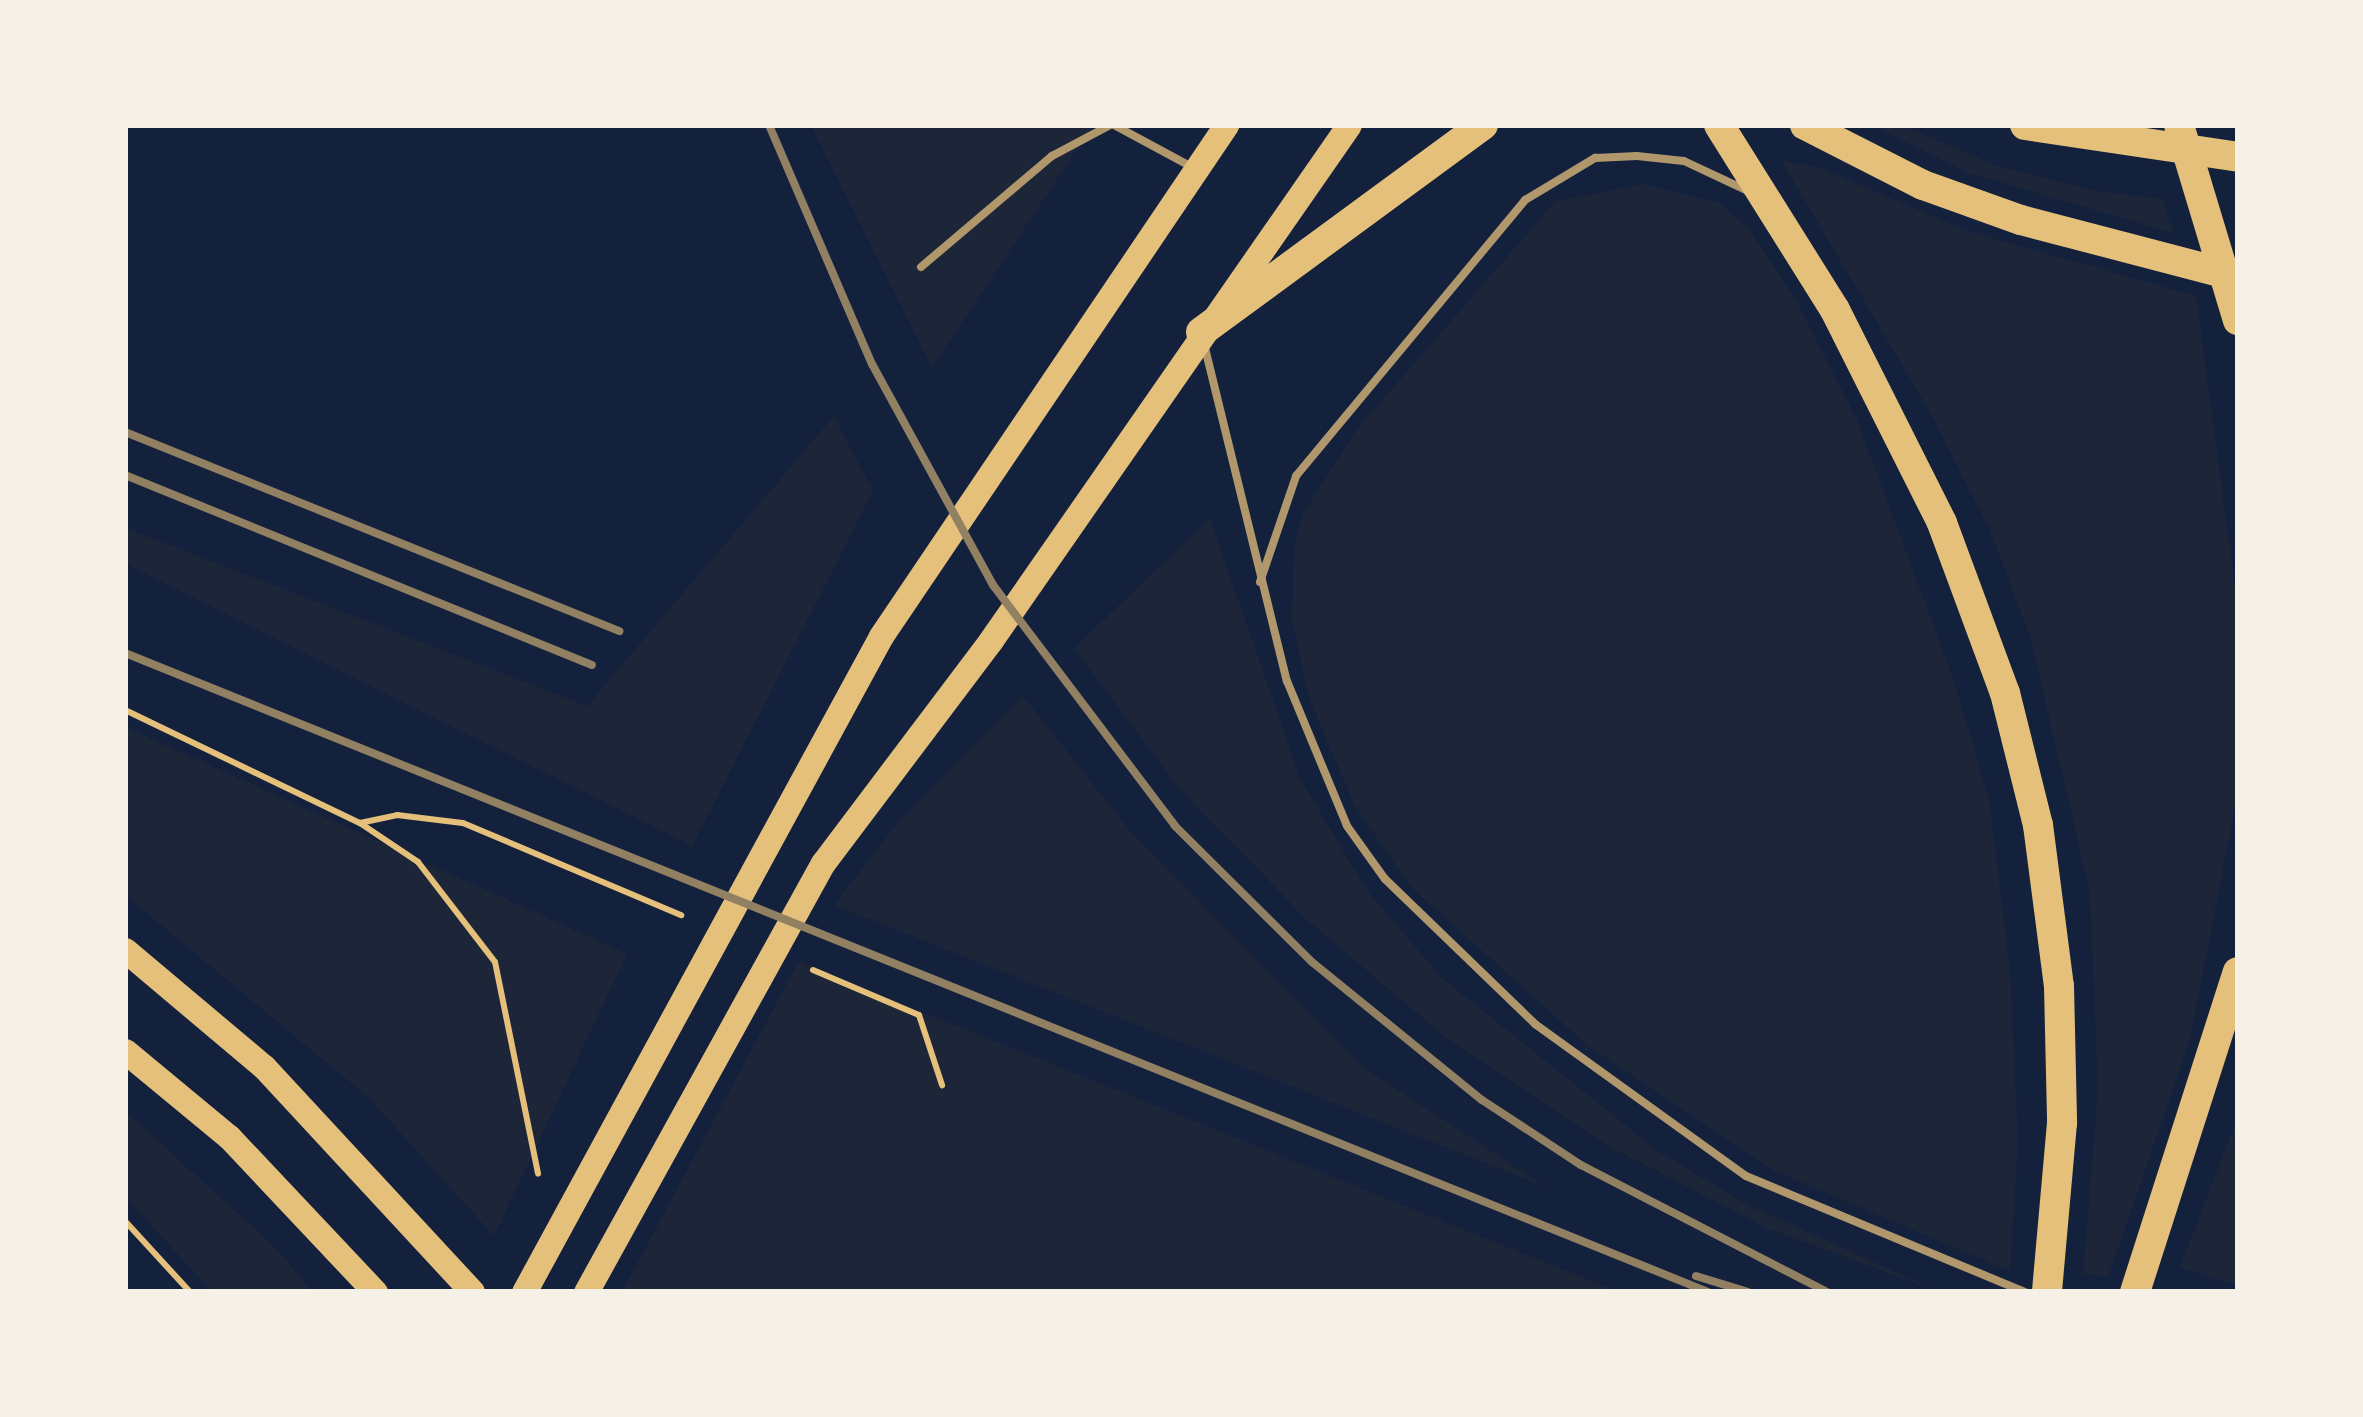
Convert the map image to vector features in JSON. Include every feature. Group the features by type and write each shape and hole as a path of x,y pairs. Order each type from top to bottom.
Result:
{"highway":[{"path":"1202,332 1483,125"},
{"path":"1719,125 1834,310 1942,524 2005,693 2038,825 2059,986 2050,1279"},
{"path":"1805,125 1922,185 2021,220 2238,277"},
{"path":"2025,125 2238,158"},
{"path":"2179,125 2238,320"},
{"path":"2136,1290 2238,972"}],"main road":[{"path":"524,1292 881,636 1226,125"},
{"path":"586,1292 823,863 990,640 1348,125"},
{"path":"125,950 350,1151 472,1292"},
{"path":"125,1050 323,1228 375,1292"}],"lane":[{"path":"921,267 1052,156 1112,125 1196,170"},
{"path":"1259,586 1296,476 1525,200 1594,158 1637,156 1684,160 1762,198"},
{"path":"1202,332 1259,586 1348,826 1455,950 1615,1088 1746,1176 2024,1292"}],"path":[{"path":"125,710 360,822 418,862 495,962 538,1175"},
{"path":"125,1221 190,1292"}],"shaded area":[{"path":"811,125 1093,125 932,367"},
{"path":"1871,125 1901,125 1997,166 2096,191 2162,199 2173,233 1969,173"},
{"path":"1781,160 1821,168 1967,231 2196,296 2238,609 2235,807 2190,1039 2108,1278 2083,1273 2098,1090 2090,893 2031,639 1990,530 1930,412"},
{"path":"1642,184 1719,203 1751,231 1800,307 1857,420 1953,678 1989,799 2010,970 2018,1141 2010,1271 1775,1171 1587,1045 1410,886 1354,804 1310,700 1292,622 1294,548 1303,514 1357,429 1555,202"},
{"path":"834,416 873,491 692,846 125,563 125,528 587,706"},
{"path":"1210,519 1300,778 1365,888 1441,977 1656,1150 1746,1204 1940,1292 1767,1228 1607,1145 1444,1036 1305,918 1178,787 1074,648"},
{"path":"1023,696 1135,837 1362,1066 1544,1186 834,905 896,825"},
{"path":"125,727 627,954 494,1236 367,1096 125,895"},
{"path":"799,961 927,1014 1619,1292 622,1292"},
{"path":"125,1111 276,1248 312,1292 212,1292 125,1196"},
{"path":"2238,1116 2238,1286 2180,1267"}],"railway":[{"path":"769,125 872,364 993,585 1175,826 1312,962 1482,1100 1581,1165 1827,1292"},
{"path":"125,432 619,631"},
{"path":"125,475 592,665"},
{"path":"125,653 1708,1292"},
{"path":"1696,1276 1748,1292"}]}
